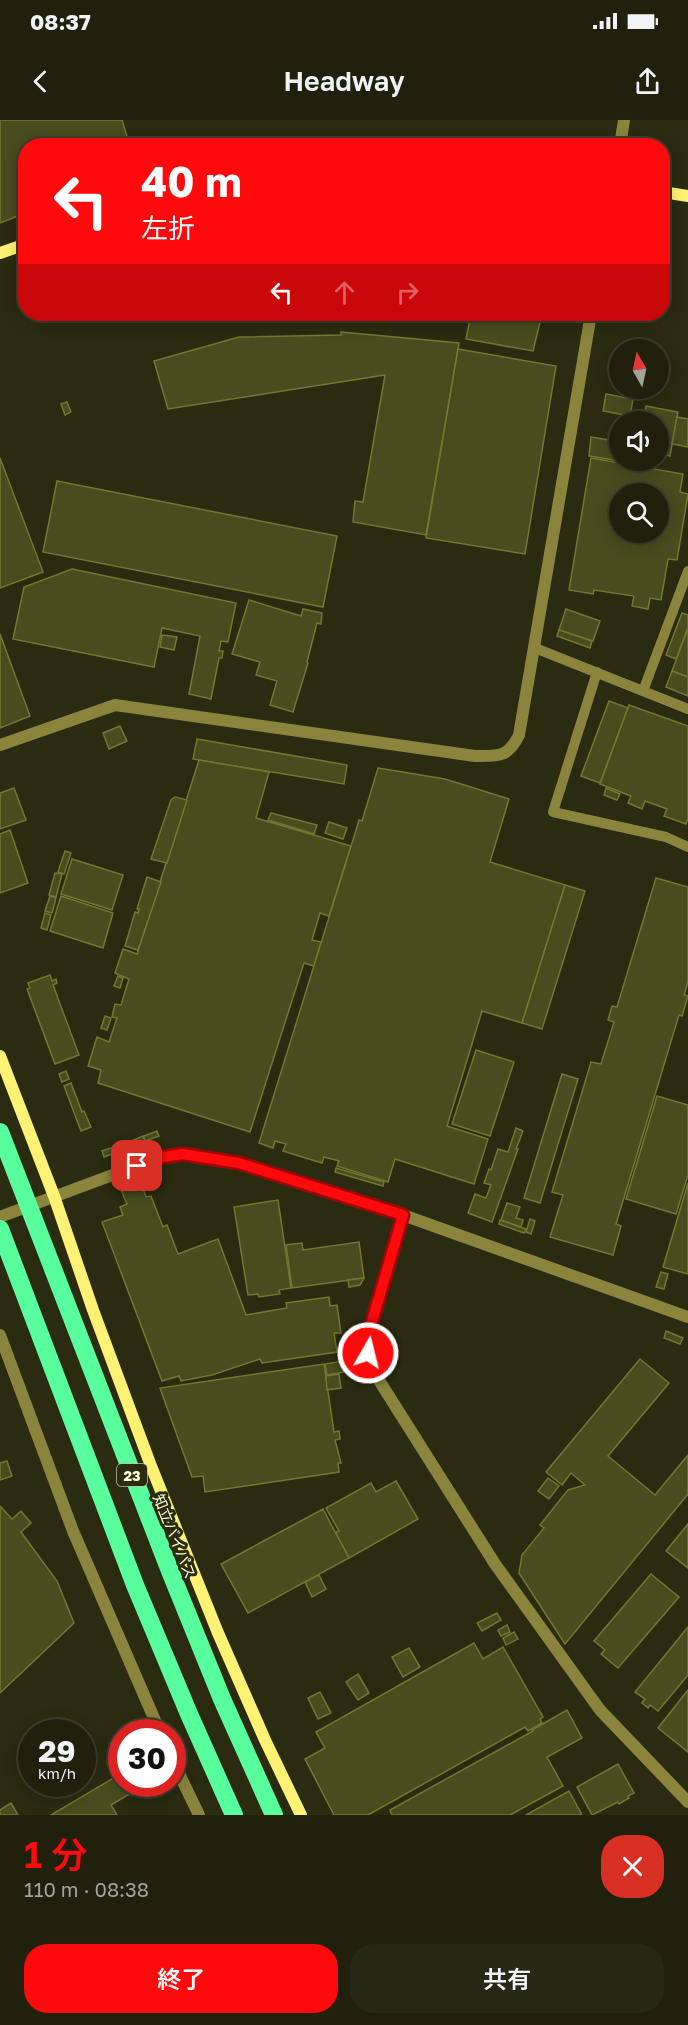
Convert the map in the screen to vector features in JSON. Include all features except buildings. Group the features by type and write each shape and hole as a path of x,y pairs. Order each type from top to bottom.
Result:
{"highway":[{"name":"知立バイパス","path":"0,1132 161,1549 222,1699 274,1815"},
{"name":"23","path":"0,1229 135,1585 234,1815"}],"street":[{"path":"621,138 624,120"},
{"path":"670,193 688,196"},
{"path":"0,253 18,247"},
{"path":"0,745 115,705 475,756 498,756 513,748 519,735 535,648 590,321"},
{"path":"0,1056 54,1196 93,1310 151,1466 218,1634 301,1815"},
{"path":"0,1216 158,1158 182,1154 239,1163 403,1215 688,1317"},
{"path":"403,1215 369,1332 368,1353 375,1374 495,1564 600,1710 688,1802"},
{"path":"0,1335 74,1531 154,1719"},
{"path":"186,1788 199,1815"}],"lane":[{"path":"643,691 688,571"},
{"path":"535,648 688,709"},
{"path":"597,672 554,812 666,837 688,847"}],"route":[{"path":"137,1166 158,1158 182,1154 239,1163 403,1215 369,1332 368,1353"}]}
